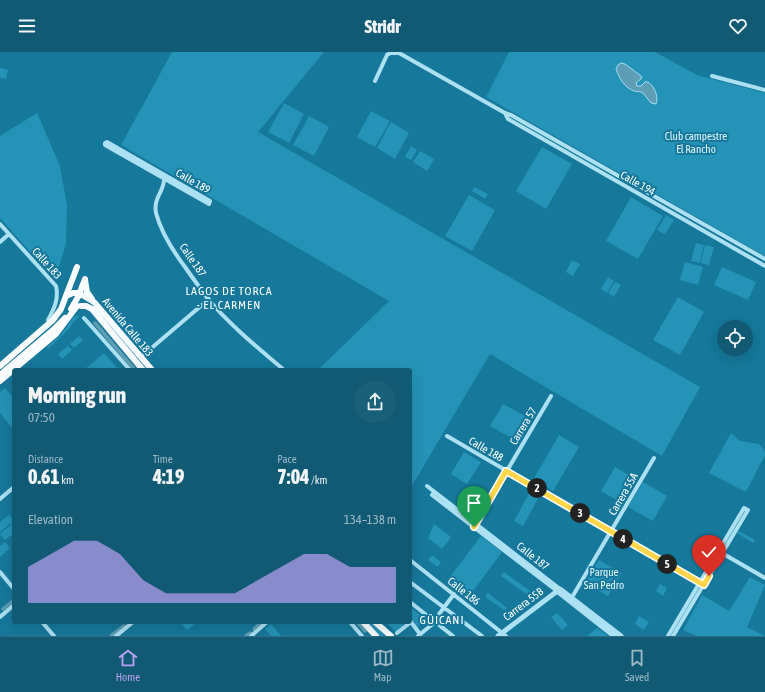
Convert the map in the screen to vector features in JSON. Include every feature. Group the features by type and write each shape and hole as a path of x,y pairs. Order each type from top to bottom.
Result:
{"highway":[{"path":"0,366 53,320 61,309 77,267"},
{"path":"15,368 56,334 76,307 79,293 85,279"},
{"path":"0,361 48,320 58,309 66,296"},
{"path":"0,375 57,326 76,307"},
{"path":"0,381 12,371"}],"main road":[{"path":"85,279 87,292 97,304"},
{"path":"66,296 73,293 79,293"},
{"name":"Avenida Calle 183","path":"79,293 97,304 150,368"},
{"name":"Avenida Calle 183","path":"76,307 86,306 92,309 141,368"},
{"path":"364,624 376,636"},
{"path":"378,624 393,635"},
{"path":"381,624 393,635"}],"street":[{"name":"Calle 194","path":"375,81 387,55 390,52 394,52 416,62 700,221 765,260"},
{"path":"712,76 765,90"},
{"name":"Calle 194","path":"505,113 508,119 765,266"},
{"name":"Calle 189","path":"107,142 210,201 209,204 164,178 105,145 105,143 107,142"},
{"name":"Calle 187","path":"164,178 163,185 157,196 156,209 158,219 176,255 209,300 236,327 282,368"},
{"name":"Calle 183","path":"0,224 56,286 56,304 48,320"},
{"path":"0,242 9,234"},
{"path":"141,357 209,300"},
{"path":"84,318 128,368"},
{"name":"Carrera 57","path":"474,525 551,396"},
{"name":"Calle 188","path":"447,436 701,584"},
{"name":"Carrera 55A","path":"571,600 654,458"},
{"name":"Calle 187","path":"426,486 558,590 620,636"},
{"path":"0,499 12,489"},
{"path":"668,636 746,509"},
{"path":"720,552 765,578"},
{"name":"Calle 186","path":"412,562 505,634"},
{"path":"0,572 12,587"},
{"path":"412,584 482,636"},
{"path":"674,636 701,584"},
{"name":"Carrera 55B","path":"498,636 505,634 558,590"},
{"path":"412,624 419,635 435,621 454,594"},
{"name":"Calle 187","path":"571,600 614,636"},
{"path":"412,604 453,636"},
{"path":"0,617 12,607"},
{"path":"44,624 54,636"},
{"path":"116,636 131,624"},
{"path":"251,636 265,624"},
{"path":"352,624 362,636"},
{"path":"393,635 408,624"},
{"path":"445,636 449,633"}],"green space":[{"path":"172,52 324,52 258,132 700,387 662,456 490,354 412,486 412,368 320,368 389,301 121,145"},
{"name":"Club campestre El Rancho","path":"509,52 655,52 697,75 765,93 765,256 486,97"},
{"path":"0,68 8,70 6,79 0,78"},
{"path":"284,103 304,114 289,143 268,132"},
{"path":"371,111 390,121 375,147 357,137"},
{"path":"37,113 60,166 67,205 66,243 55,280 0,218 0,136"},
{"path":"309,116 329,127 314,156 293,145"},
{"path":"391,122 409,133 395,159 377,148"},
{"path":"411,146 417,150 411,160 405,157"},
{"path":"542,147 572,164 546,209 516,191"},
{"path":"420,151 434,159 427,171 413,162"},
{"path":"474,187 488,194 485,199 472,191"},
{"path":"469,195 495,210 472,251 445,236"},
{"path":"631,197 663,216 638,259 606,241"},
{"path":"666,215 674,220 665,234 657,230"},
{"path":"696,243 704,245 700,263 691,261"},
{"path":"705,245 714,247 709,265 701,263"},
{"path":"572,260 580,264 573,276 566,272"},
{"path":"685,262 703,267 698,285 680,280"},
{"path":"722,267 756,282 748,300 714,285"},
{"path":"608,277 614,281 607,293 601,289"},
{"path":"615,282 621,285 614,297 608,293"},
{"path":"678,297 704,312 680,355 653,340"},
{"path":"80,316 48,349 47,347 60,336 73,318"},
{"path":"79,336 83,340 74,348 70,344"},
{"path":"68,346 72,350 62,359 58,354"},
{"path":"104,353 117,368 86,368"},
{"path":"5,388 12,396 12,428 0,413 0,392"},
{"path":"503,404 532,420 519,442 490,426"},
{"path":"731,433 740,441 759,444 765,451 765,455 746,492 709,473"},
{"path":"559,435 579,447 553,491 533,480"},
{"path":"464,452 481,462 467,484 451,474"},
{"path":"615,467 636,479 622,503 601,491"},
{"path":"643,482 667,496 653,521 628,507"},
{"path":"531,490 540,495 523,526 514,521"},
{"path":"9,515 12,519 12,523 0,532 0,522"},
{"path":"12,524 12,535 5,540 0,534"},
{"path":"434,524 451,537 442,549 428,538"},
{"path":"739,531 755,540 753,543 737,533"},
{"path":"481,536 502,552 467,599 446,582"},
{"path":"5,542 10,548 0,557 0,546"},
{"path":"432,555 441,562 438,567 428,560"},
{"name":"Parque San Pedro","path":"599,560 622,573 608,596 585,583"},
{"path":"504,572 530,591 526,594 501,576"},
{"path":"750,577 765,585 747,627 765,636 697,636 683,630 702,595 729,611"},
{"path":"660,584 667,588 663,596 656,591"},
{"path":"488,593 507,608 504,610 485,597"},
{"path":"412,609 426,620 418,627 412,620"},
{"path":"557,613 568,625 562,630 551,617"},
{"path":"639,616 649,622 644,630 635,624"},
{"path":"182,624 194,624 187,630"},
{"path":"271,624 281,636 271,636 265,629"},
{"path":"368,624 375,624 385,636 379,636"},
{"path":"388,624 405,624 396,632"},
{"path":"597,628 608,636 587,636"}],"shaded area":[{"path":"621,63 625,64 641,76 642,78 636,83 637,86 641,86 645,82 648,82 652,86 656,95 656,104 651,103 643,93 634,91 625,85 620,79 616,69"}],"waterway":[{"path":"95,323 133,368"},
{"path":"3,609 12,602"},
{"path":"254,629 260,624"},
{"path":"359,624 365,631"},
{"path":"111,636 124,626"},
{"path":"246,636 250,633"}],"district":[{"name":"LAGOS DE TORCA - EL CARMEN","path":"229,298"},
{"name":"GÜICANI","path":"442,620"}],"route":[{"path":"474,527 506,471 704,585 709,576"}]}
